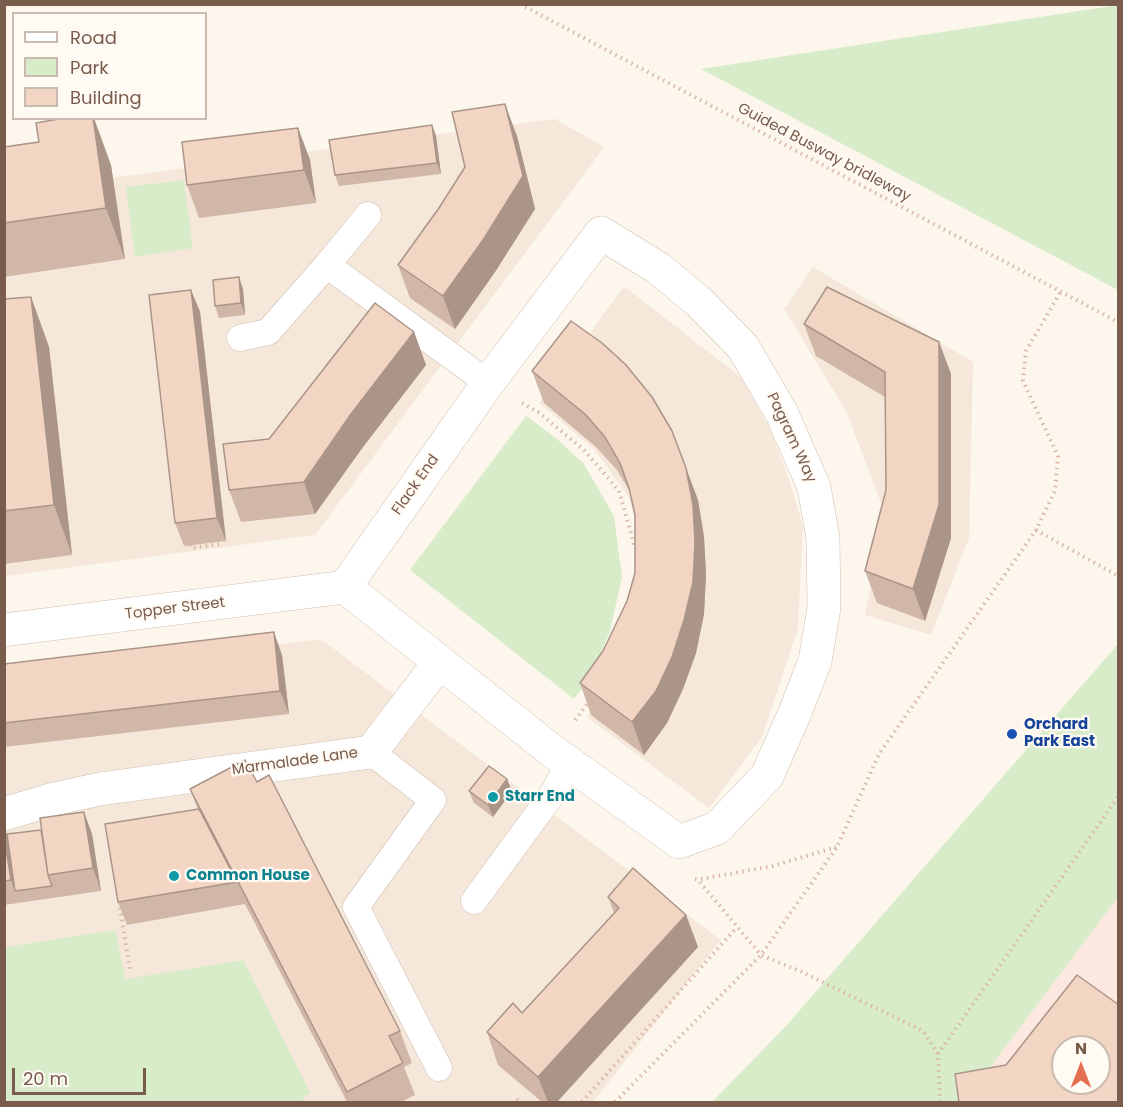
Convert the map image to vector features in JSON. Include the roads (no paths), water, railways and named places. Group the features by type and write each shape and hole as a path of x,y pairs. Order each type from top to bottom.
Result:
{"street":[{"name":"Flack End","path":"345,587 488,382 601,233"},
{"name":"Pagram Way","path":"560,756 679,842 717,828 767,776 815,661 824,608 823,538 814,487 782,414 743,347 699,302 658,268 601,233"},
{"name":"Topper Street","path":"4,630 345,587"},
{"path":"345,587 560,756"},
{"name":"Marmalade Lane","path":"4,814 54,799 100,789 371,752 439,663"}],"lane":[{"path":"240,338 268,332 368,216"},
{"path":"327,266 488,382"},
{"path":"371,752 433,800 356,908 440,1068"},
{"path":"474,901 553,793 560,756"}],"place":[{"name":"Orchard Park East","path":"1012,734"},
{"name":"Starr End","path":"493,797"},
{"name":"Common House","path":"174,876"}]}
